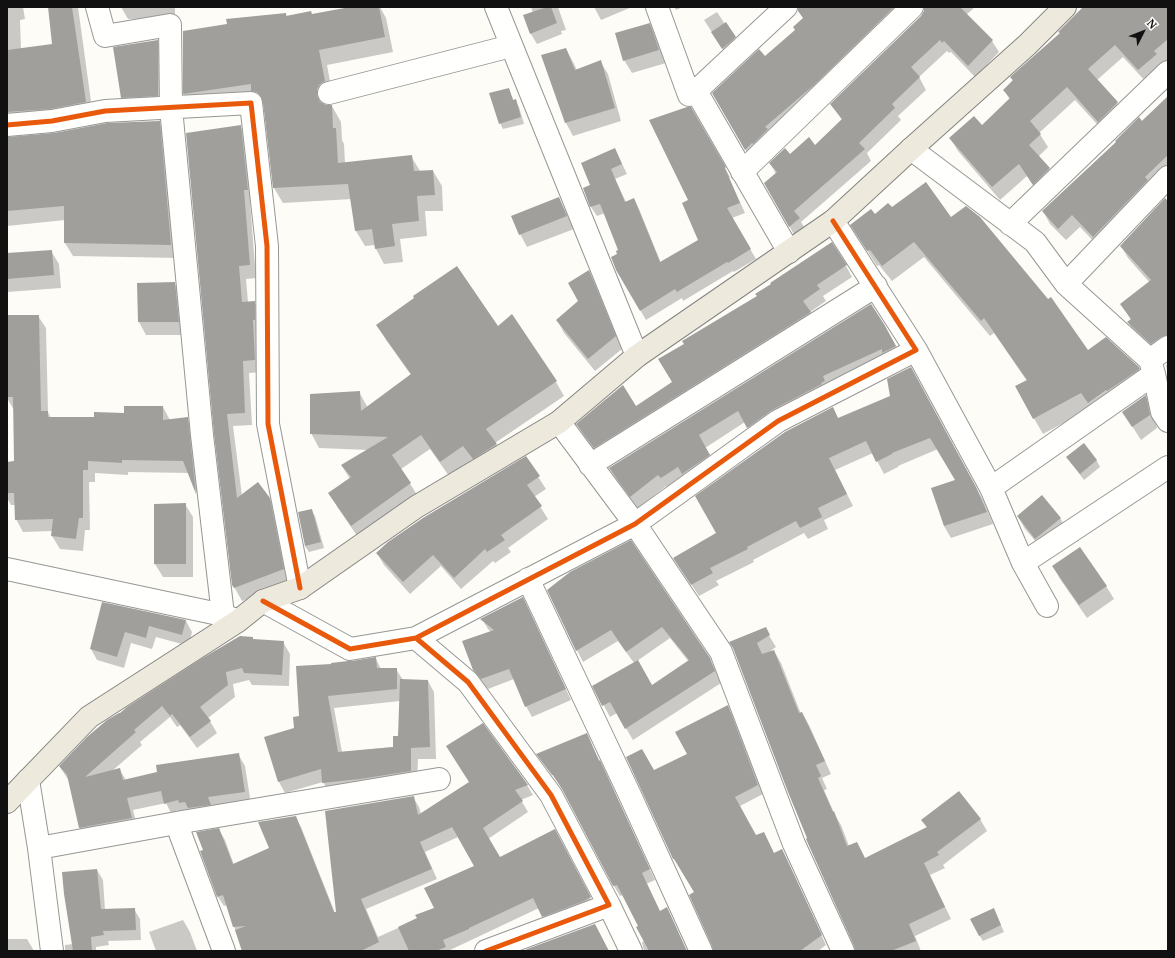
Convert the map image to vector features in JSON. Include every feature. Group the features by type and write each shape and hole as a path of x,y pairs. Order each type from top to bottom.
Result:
{"main road":[{"path":"7,802 89,717 230,618 263,600 300,588 416,507 559,422 636,356 833,221 1027,45 1065,7"}],"street":[{"path":"7,569 230,618 201,420 170,108 170,25 105,36 96,7"},
{"path":"496,7 636,356"},
{"path":"657,7 688,95 696,91 786,7"},
{"path":"742,172 912,7"},
{"path":"329,93 511,46"},
{"path":"1010,224 1168,72"},
{"path":"696,91 789,252"},
{"path":"7,125 52,121 105,111 252,103 267,246 268,424 300,588"},
{"path":"911,149 1035,242 1066,284 1152,367 1162,412 1168,421"},
{"path":"1066,284 1168,177"},
{"path":"833,221 916,350 991,488 1023,563 1047,606"},
{"path":"590,465 876,286"},
{"path":"991,488 1152,367 1168,348"},
{"path":"263,600 350,650 416,638 634,524 778,421 916,350"},
{"path":"559,422 634,524 721,652 794,844 843,951"},
{"path":"1023,563 1168,467"},
{"path":"528,579 629,793 700,951"},
{"path":"416,638 468,682 551,795 609,905 631,951"},
{"path":"39,848 182,822 439,779"},
{"path":"28,780 39,848 52,951"},
{"path":"182,822 180,833 224,951"},
{"path":"486,951 609,905"}],"building":[{"path":"48,7 72,7 86,102 50,109 7,112 7,50 52,44"},
{"path":"350,7 379,7 385,37 319,50 325,81 320,84 317,89 317,96 320,102 326,105 332,105 333,128 336,128 338,163 412,155 414,171 433,170 435,195 417,196 419,221 392,224 395,246 375,249 372,229 355,231 348,184 273,188 263,102 261,96 257,92 251,91 251,84 183,94 183,31 227,24 226,19 286,13 286,16 311,11 312,14"},
{"path":"551,7 557,23 530,34 523,15"},
{"path":"798,7 894,7 814,85 765,127 768,129 745,150 712,93 759,49 765,56 795,30 793,27 803,18 798,11"},
{"path":"924,7 960,7 993,40 968,66 944,41 942,43 940,40 911,67 920,77 892,104 895,108 859,143 865,149 794,211 800,218 789,227 764,183 777,172 769,163 785,148 790,154 809,137 815,145 842,119 830,104 921,16 924,11"},
{"path":"1083,7 1168,7 1168,39 1154,51 1157,54 1138,70 1115,45 1088,69 1118,102 1098,122 1067,87 1030,121 1041,134 1029,145 1050,168 1033,185 1019,164 992,187 949,138 974,116 982,125 1010,98 1003,90 1013,80 1010,77 1060,33 1058,32"},
{"path":"726,22 736,37 722,49 711,32"},
{"path":"650,23 659,50 623,61 615,33"},
{"path":"158,40 158,96 121,98 113,47"},
{"path":"566,48 575,70 601,60 615,108 565,123 541,55"},
{"path":"509,88 513,100 516,99 521,117 499,124 489,93"},
{"path":"1168,96 1168,155 1145,177 1148,180 1093,237 1072,215 1058,229 1042,211 1116,142 1115,141 1139,117 1142,121"},
{"path":"691,107 726,167 725,168 740,203 727,208 751,249 677,292 675,289 640,311 616,270 611,257 617,254 616,251 618,250 600,204 590,207 583,188 590,185 581,163 615,148 622,164 611,169 625,202 634,198 660,262 698,240 682,203 688,200 649,120"},
{"path":"160,121 171,245 64,243 64,206 7,211 7,137 54,133 107,123"},
{"path":"241,125 248,190 244,190 250,265 239,266 242,302 255,301 255,320 253,320 255,360 243,361 245,413 227,414 237,498 258,482 270,498 284,569 234,588 232,585 214,434 186,133"},
{"path":"926,182 951,217 966,206 980,217 1048,299 1051,297 1088,350 1106,337 1140,369 1088,403 1081,393 1033,419 1015,386 1027,380 984,318 981,321 914,242 882,266 870,250 867,251 850,225 871,209 875,214 888,203 892,207"},
{"path":"559,197 567,216 519,235 511,216"},
{"path":"1165,198 1168,201 1168,335 1161,337 1151,344 1127,322 1131,319 1120,304 1151,280 1120,246"},
{"path":"832,242 847,265 817,285 820,289 803,301 811,312 594,448 576,424 623,385 636,406 672,382 658,359 684,344 682,341 757,296 755,294 771,284 770,283"},
{"path":"52,250 54,275 7,279 7,253"},
{"path":"457,266 498,326 512,314 557,381 486,429 497,444 473,459 463,446 440,462 421,435 392,455 411,483 351,526 328,493 351,477 341,465 388,437 310,434 310,394 360,391 361,411 411,374 376,325 414,298 413,296"},
{"path":"589,270 616,336 588,359 556,320 578,301 568,283"},
{"path":"175,282 179,322 138,322 137,283"},
{"path":"871,304 896,346 882,353 882,349 823,376 825,381 821,383 822,384 772,410 747,428 738,411 699,435 710,455 682,474 678,467 661,478 658,475 630,497 609,468"},
{"path":"7,315 39,315 41,411 48,411 48,417 94,417 94,412 124,413 124,406 163,406 163,420 188,417 196,494 183,461 122,460 122,463 88,461 88,470 83,470 83,518 79,518 76,539 51,536 53,519 15,520 14,493 7,493 7,462 14,461 13,397 7,397"},
{"path":"911,367 976,487 987,512 944,526 931,488 955,480 930,438 892,453 876,462 866,441 829,458 847,494 818,508 822,517 800,528 796,521 747,547 748,549 710,568 713,573 691,585 673,558 716,533 695,496 785,432 833,407 838,418 890,396 887,379"},
{"path":"1146,395 1150,415 1132,427 1122,412"},
{"path":"1084,443 1097,460 1080,474 1066,457"},
{"path":"526,456 540,476 527,485 542,506 501,535 505,540 487,552 485,549 454,578 433,555 403,582 376,553 388,542 423,518"},
{"path":"1042,495 1061,518 1035,539 1017,516"},
{"path":"186,503 186,564 154,564 154,504"},
{"path":"312,509 321,542 305,546 298,512"},
{"path":"631,540 710,658 715,671 625,729 610,702 602,706 592,686 638,660 652,685 689,660 662,627 626,652 611,630 576,651 547,590 570,572"},
{"path":"1080,547 1107,586 1079,605 1052,566"},
{"path":"523,597 566,689 525,707 509,669 481,679 473,670 462,641 494,630 480,619"},
{"path":"102,602 186,620 182,635 149,626 146,638 125,632 117,657 90,649"},
{"path":"766,627 770,635 757,643 762,654 774,650 799,713 802,712 825,761 816,765 821,776 818,778 833,812 834,811 847,846 857,842 865,858 927,827 921,820 959,791 981,819 937,852 939,855 924,863 945,907 909,924 916,941 891,951 855,951 806,839 807,838 733,648 729,642"},
{"path":"240,636 253,637 253,639 284,641 282,675 244,673 242,668 226,672 228,685 200,707 211,721 190,737 172,714 170,716 162,706 134,730 136,732 85,777 120,768 123,780 157,772 156,765 239,753 245,792 208,797 211,805 188,808 185,802 179,803 178,800 164,804 161,791 127,798 132,818 79,828 67,775 59,766 87,737 107,720 120,713 201,659"},
{"path":"376,657 377,668 397,668 397,689 328,696 338,752 393,747 393,736 398,736 400,679 428,680 430,747 411,748 411,771 322,783 321,769 278,782 264,737 294,728 293,717 299,716 296,666 331,664"},
{"path":"728,705 758,785 735,797 756,835 764,832 774,853 782,849 822,935 800,951 713,951 689,895 694,892 673,859 626,757 642,749 654,770 687,754 675,732"},
{"path":"483,723 528,785 515,790 523,801 483,828 500,857 555,829 591,897 542,917 533,898 443,940 446,947 436,951 409,951 398,927 417,918 415,915 434,908 424,888 474,866 452,827 420,842 432,869 361,899 379,942 361,951 242,951 235,930 246,926 233,927 223,895 217,897 200,851 203,850 196,832 219,828 233,864 269,848 258,822 296,816 334,912 336,912 325,811 414,796 418,815 469,782 446,746"},
{"path":"587,733 650,869 642,873 660,911 667,907 687,951 649,951 636,927 638,926 617,885 613,886 562,789 536,754"},
{"path":"97,869 101,909 135,908 136,930 103,931 104,935 91,937 92,951 73,951 62,872"},
{"path":"994,908 1001,925 979,936 970,919"},
{"path":"595,924 609,951 524,951 527,949"}],"cycle path":[{"path":"7,125 52,121 105,111 251,103 267,246 268,424 300,588"},
{"path":"416,638 635,524 778,421 916,350 833,221"},
{"path":"263,601 350,649 416,638 468,682 551,795 609,905 486,951"}]}
